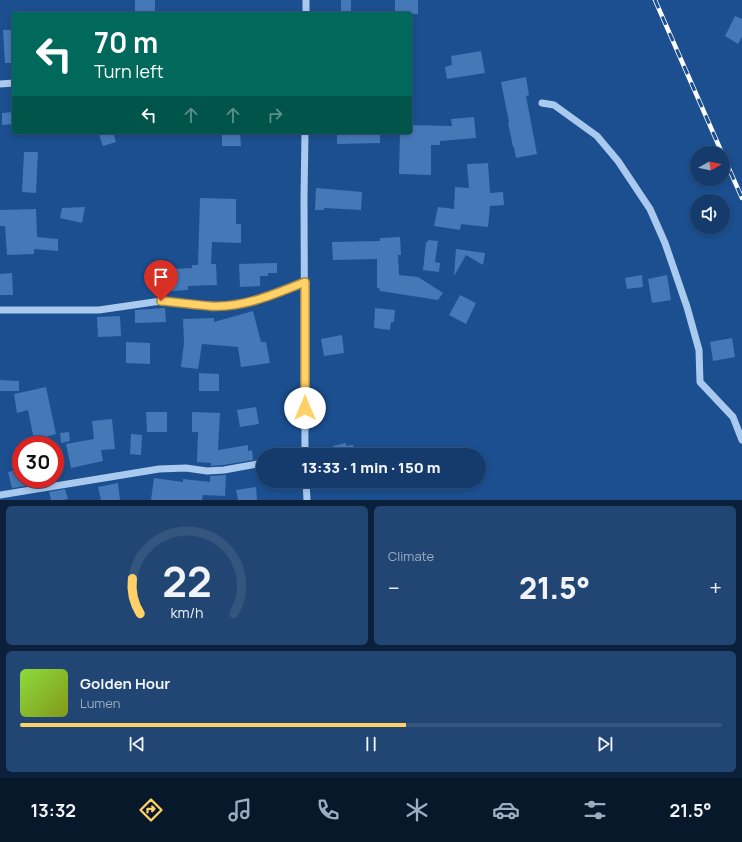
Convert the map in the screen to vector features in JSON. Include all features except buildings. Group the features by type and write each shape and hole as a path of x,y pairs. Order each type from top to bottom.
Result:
{"street":[{"path":"306,0 306,12"},
{"path":"0,84 12,83"},
{"path":"542,103 554,105 597,136 618,162 650,209 665,243 687,307 699,350 700,382 733,417 742,440"},
{"path":"305,134 305,448"},
{"path":"0,310 99,310 161,301 211,306 235,305 282,291 305,282"},
{"path":"0,495 159,469 186,468 213,471 256,464"},
{"path":"306,488 307,500"}],"railway":[{"path":"655,0 719,146"},
{"path":"730,171 742,198"}],"route":[{"path":"161,301 211,306 235,305 282,291 305,282 305,408"}]}
